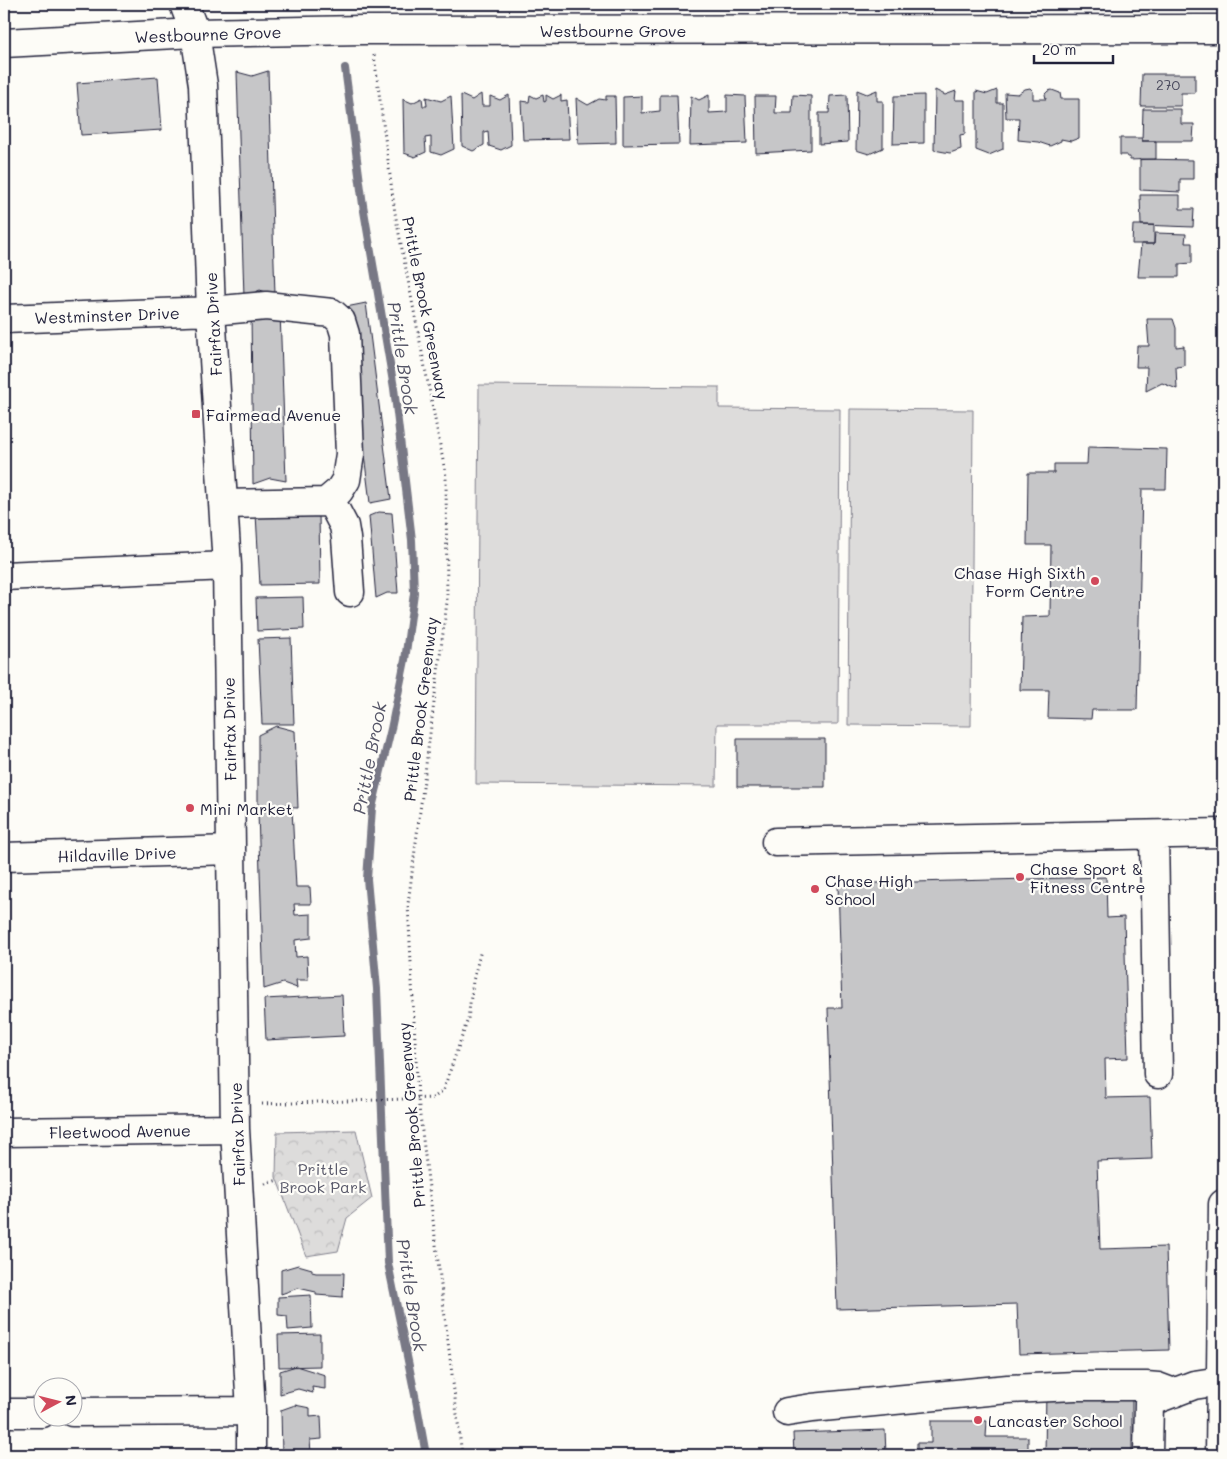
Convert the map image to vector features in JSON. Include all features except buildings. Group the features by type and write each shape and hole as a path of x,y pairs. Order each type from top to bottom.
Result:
{"street":[{"name":"Fairfax Drive","path":"184,4 195,33 203,85 211,311 227,566 235,1129 251,1411 251,1455"},
{"name":"Westbourne Grove","path":"4,44 195,33 348,30 1223,29"},
{"name":"Westminster Drive","path":"4,319 211,311 266,306 332,313 341,321 344,334 350,454 346,480 339,492 326,502"},
{"path":"223,504 326,502 333,505 344,526 350,592"},
{"path":"4,576 227,566"},
{"path":"776,842 1223,833"},
{"path":"1154,835 1158,1074"},
{"name":"Hildaville Drive","path":"4,857 231,850"},
{"name":"Fleetwood Avenue","path":"4,1132 235,1129"},
{"path":"1220,1455 1223,1204"},
{"path":"1148,1455 1149,1402 1194,1385 1220,1381"},
{"path":"787,1412 1036,1387 1146,1386 1158,1387 1174,1393"},
{"path":"82,1412 251,1411"},
{"path":"4,1413 32,1413"}],"path":[{"name":"Prittle Brook Greenway","path":"348,30 349,52 374,54 376,63 395,213 446,476 447,602 408,904 418,1098 462,1455"},
{"path":"262,1113 262,1104 433,1098 443,1090 468,1019 473,981 481,950"},
{"path":"262,1176 262,1185 278,1180"}],"green space":[{"path":"479,385 719,387 719,408 840,409 838,724 717,724 716,786 476,784"},
{"path":"850,409 973,410 971,726 848,725"},
{"name":"Prittle Brook Park","path":"356,1130 372,1198 347,1218 338,1251 306,1256 276,1177 277,1132"}],"waterway":[{"name":"Prittle Brook","path":"345,68 363,205 394,388 412,540 414,593 405,660 372,808 367,879 377,989 388,1263 426,1455"}],"place":[{"name":"Fairmead Avenue","path":"196,414"},
{"name":"Chase High Sixth Form Centre","path":"1095,581"},
{"name":"Mini Market","path":"190,808"},
{"name":"Chase Sport & Fitness Centre","path":"1020,877"},
{"name":"Chase High School","path":"815,889"},
{"name":"Lancaster School","path":"978,1420"}]}
